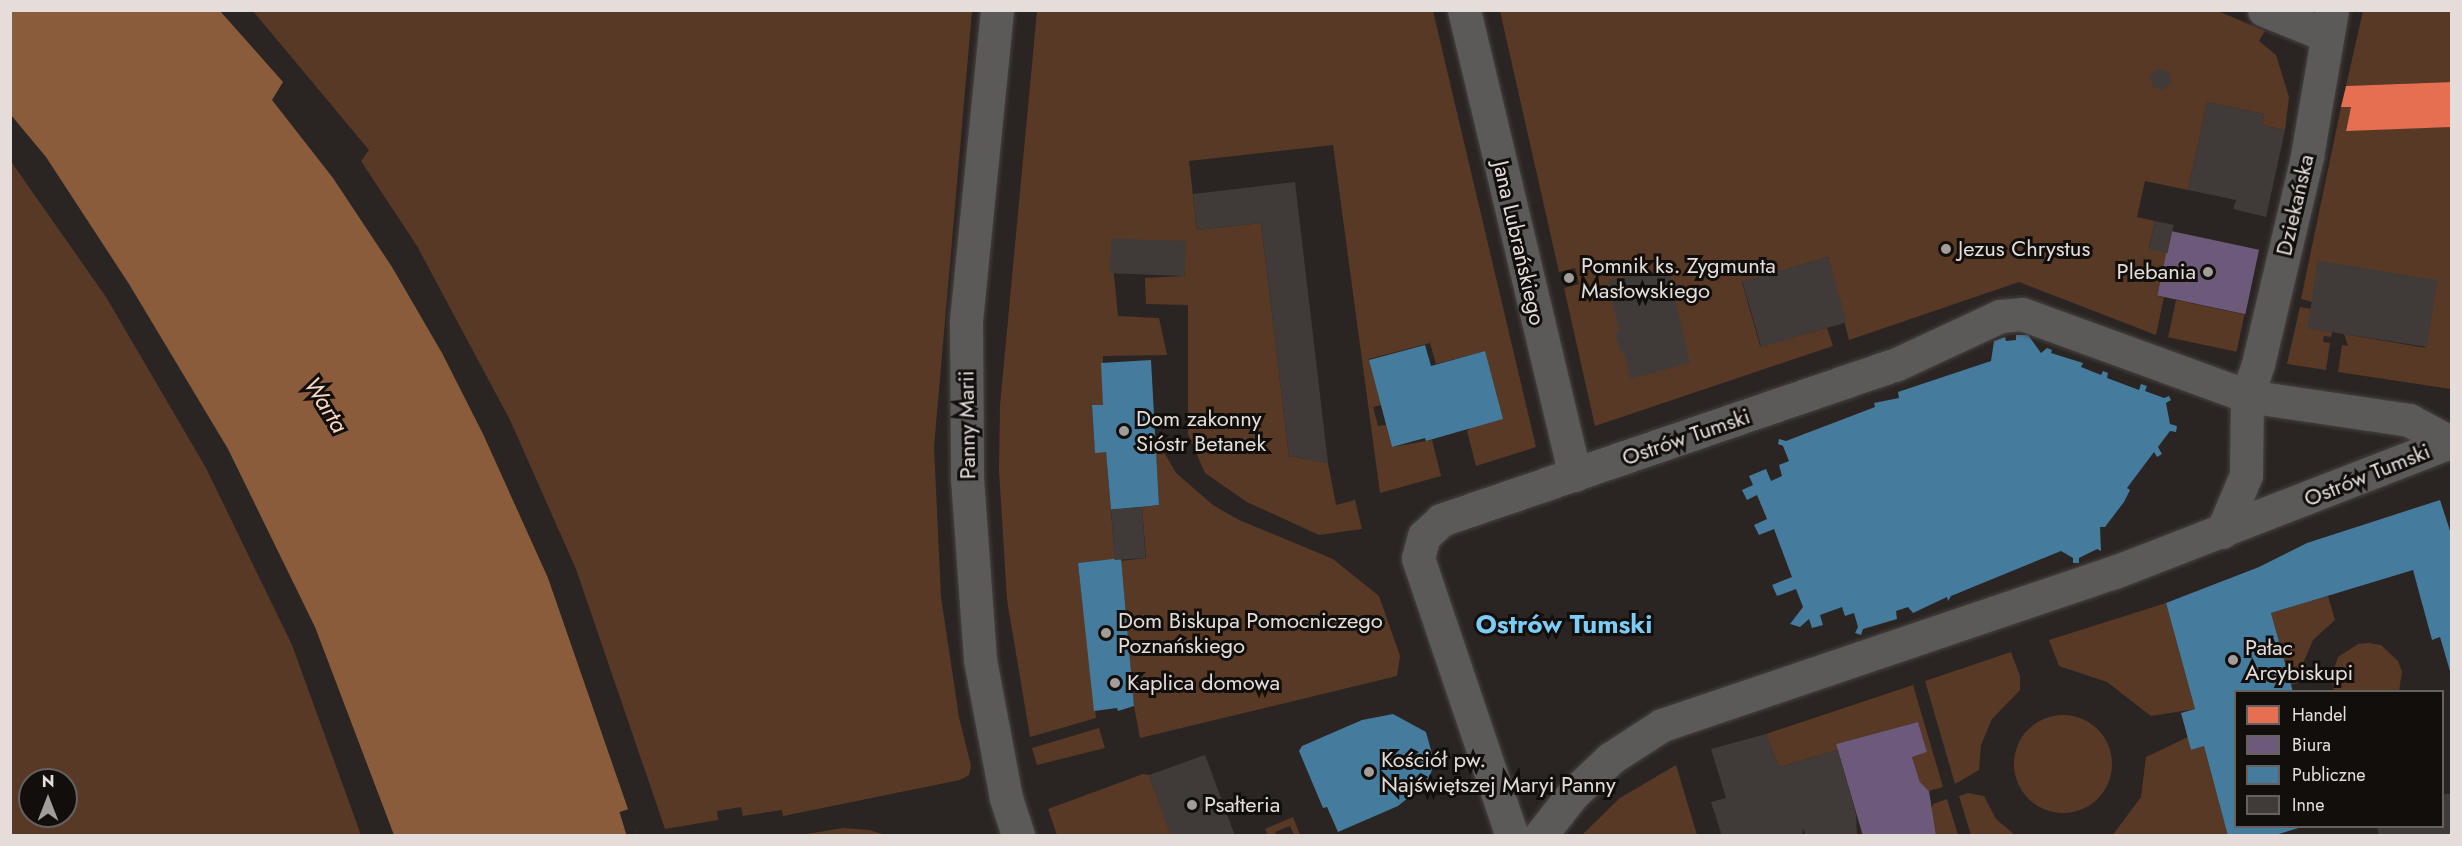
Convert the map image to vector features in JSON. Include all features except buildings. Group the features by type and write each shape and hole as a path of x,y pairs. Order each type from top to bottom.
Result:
{"street":[{"name":"Panny Marii","path":"997,10 966,322 967,478 980,660 1006,798 1018,836"},
{"name":"Jana Lubrańskiego","path":"1464,10 1575,475"},
{"path":"2264,10 2329,23"},
{"name":"Dziekańska","path":"2247,396 2258,364 2307,156 2329,23"},
{"name":"Ostrów Tumski","path":"1512,836 1418,558 1424,536 1441,520 1895,365 2000,316 2022,314 2247,396 2409,420 2451,444"},
{"path":"2222,532 2246,475 2247,396"},
{"name":"Ostrów Tumski","path":"1540,836 1572,795 1611,758 1662,725 2222,532 2451,444"}],"shaded area":[{"path":"253,11 972,11 934,447 941,597 959,717 971,766 969,775 960,780 783,816 782,810 743,816 741,807 717,811 718,820 665,829 576,569 510,420 417,246 361,161 369,150"},
{"path":"1037,11 1433,11 1536,447 1476,466 1467,431 1470,429 1485,351 1436,364 1430,343 1369,359 1381,405 1373,407 1378,426 1386,425 1392,447 1432,440 1441,476 1380,493 1333,145 1189,161 1197,230 1261,223 1289,456 1328,463 1336,505 1355,500 1362,529 1319,535 1247,502 1205,473 1188,434 1188,305 1146,304 1145,278 1185,276 1185,241 1111,244 1118,316 1159,318 1167,355 1103,356 1103,405 1092,406 1095,452 1106,452 1115,559 1078,563 1096,718 1030,737 1007,600 999,471 1000,405"},
{"path":"1500,11 2218,11 2265,31 2259,41 2276,55 2289,97 2285,130 2262,125 2264,114 2207,102 2188,190 2145,181 2137,217 2155,221 2149,248 2167,252 2157,296 2164,297 2156,335 2019,282 1849,340 1828,257 1742,282 1760,346 1827,328 1833,346 1595,426 1564,288 1579,284 1575,268 1559,272"},
{"path":"2363,11 2451,11 2451,82 2346,86"},
{"path":"2341,107 2351,107 2346,130 2451,127 2451,389 2338,372 2342,345 2348,346 2344,334 2426,348 2318,262 2312,302 2301,299"},
{"path":"10,160 106,297 206,468 292,645 361,835 11,835"},
{"path":"2176,300 2244,315 2237,352 2168,337"},
{"path":"2300,307 2311,309 2308,328 2332,332 2331,337 2324,336 2323,342 2330,343 2326,370 2287,364"},
{"path":"1155,437 1160,437 1162,449 1176,473 1213,505 1239,520 1333,559 1379,596 1400,656 1397,676 1140,738 1134,706 1121,561 1146,558 1142,507 1159,505"},
{"path":"2328,596 2335,620 2313,640 2304,661 2301,682 2291,685 2271,613"},
{"path":"2166,603 2195,709 2151,716 2107,682 2059,666 2049,640"},
{"path":"2358,644 2381,645 2398,661 2402,672 2399,690 2334,690 2331,678 2338,657"},
{"path":"2011,652 2020,676 2020,690 1992,719 1981,745 1979,770 1955,784 1925,681"},
{"path":"1913,685 1943,787 1929,791 1920,782 1912,757 1927,752 1918,722 1836,744 1838,750 1779,767 1766,734"},
{"path":"2063,715 2082,718 2098,729 2109,745 2112,764 2109,783 2098,799 2082,810 2063,813 2044,810 2028,799 2017,783 2014,764 2017,745 2028,729 2044,718"},
{"path":"1099,728 1105,748 1037,765 1032,748"},
{"path":"2188,737 2191,750 2204,746 2228,835 2112,836 2141,797 2146,757"},
{"path":"1676,765 1697,835 1582,835 1620,798"},
{"path":"1143,774 1149,775 1171,835 1057,835 1048,809"},
{"path":"1968,793 1984,796 1996,819 2015,835 1971,835 1959,796"},
{"path":"1947,799 1958,835 1936,835 1930,816 1933,804"},
{"path":"1293,817 1300,835 1294,835 1290,826 1275,832 1276,835 1268,835 1265,829"},
{"path":"843,828 869,830 886,835 801,835"}],"water":[{"name":"Warta","path":"10,11 220,11 283,82 272,100 333,178 392,267 442,353 483,434 548,578 637,835 394,835 315,627 228,449 129,284 46,157 11,115"}],"pier":[{"path":"629,809 637,835 627,836 619,812"}],"place":[{"name":"Jezus Chrystus","path":"1946,249"},
{"name":"Plebania","path":"2208,272"},
{"name":"Pomnik ks. Zygmunta Masłowskiego","path":"1569,278"},
{"name":"Dom zakonny Sióstr Betanek","path":"1124,431"},
{"name":"Dom Biskupa Pomocniczego Poznańskiego","path":"1106,633"},
{"name":"Pałac Arcybiskupi","path":"2233,660"},
{"name":"Kaplica domowa","path":"1115,683"},
{"name":"Kościół pw. Najświętszej Maryi Panny","path":"1369,772"},
{"name":"Psałteria","path":"1192,805"}],"district":[{"name":"Ostrów Tumski","path":"1564,625"}]}
